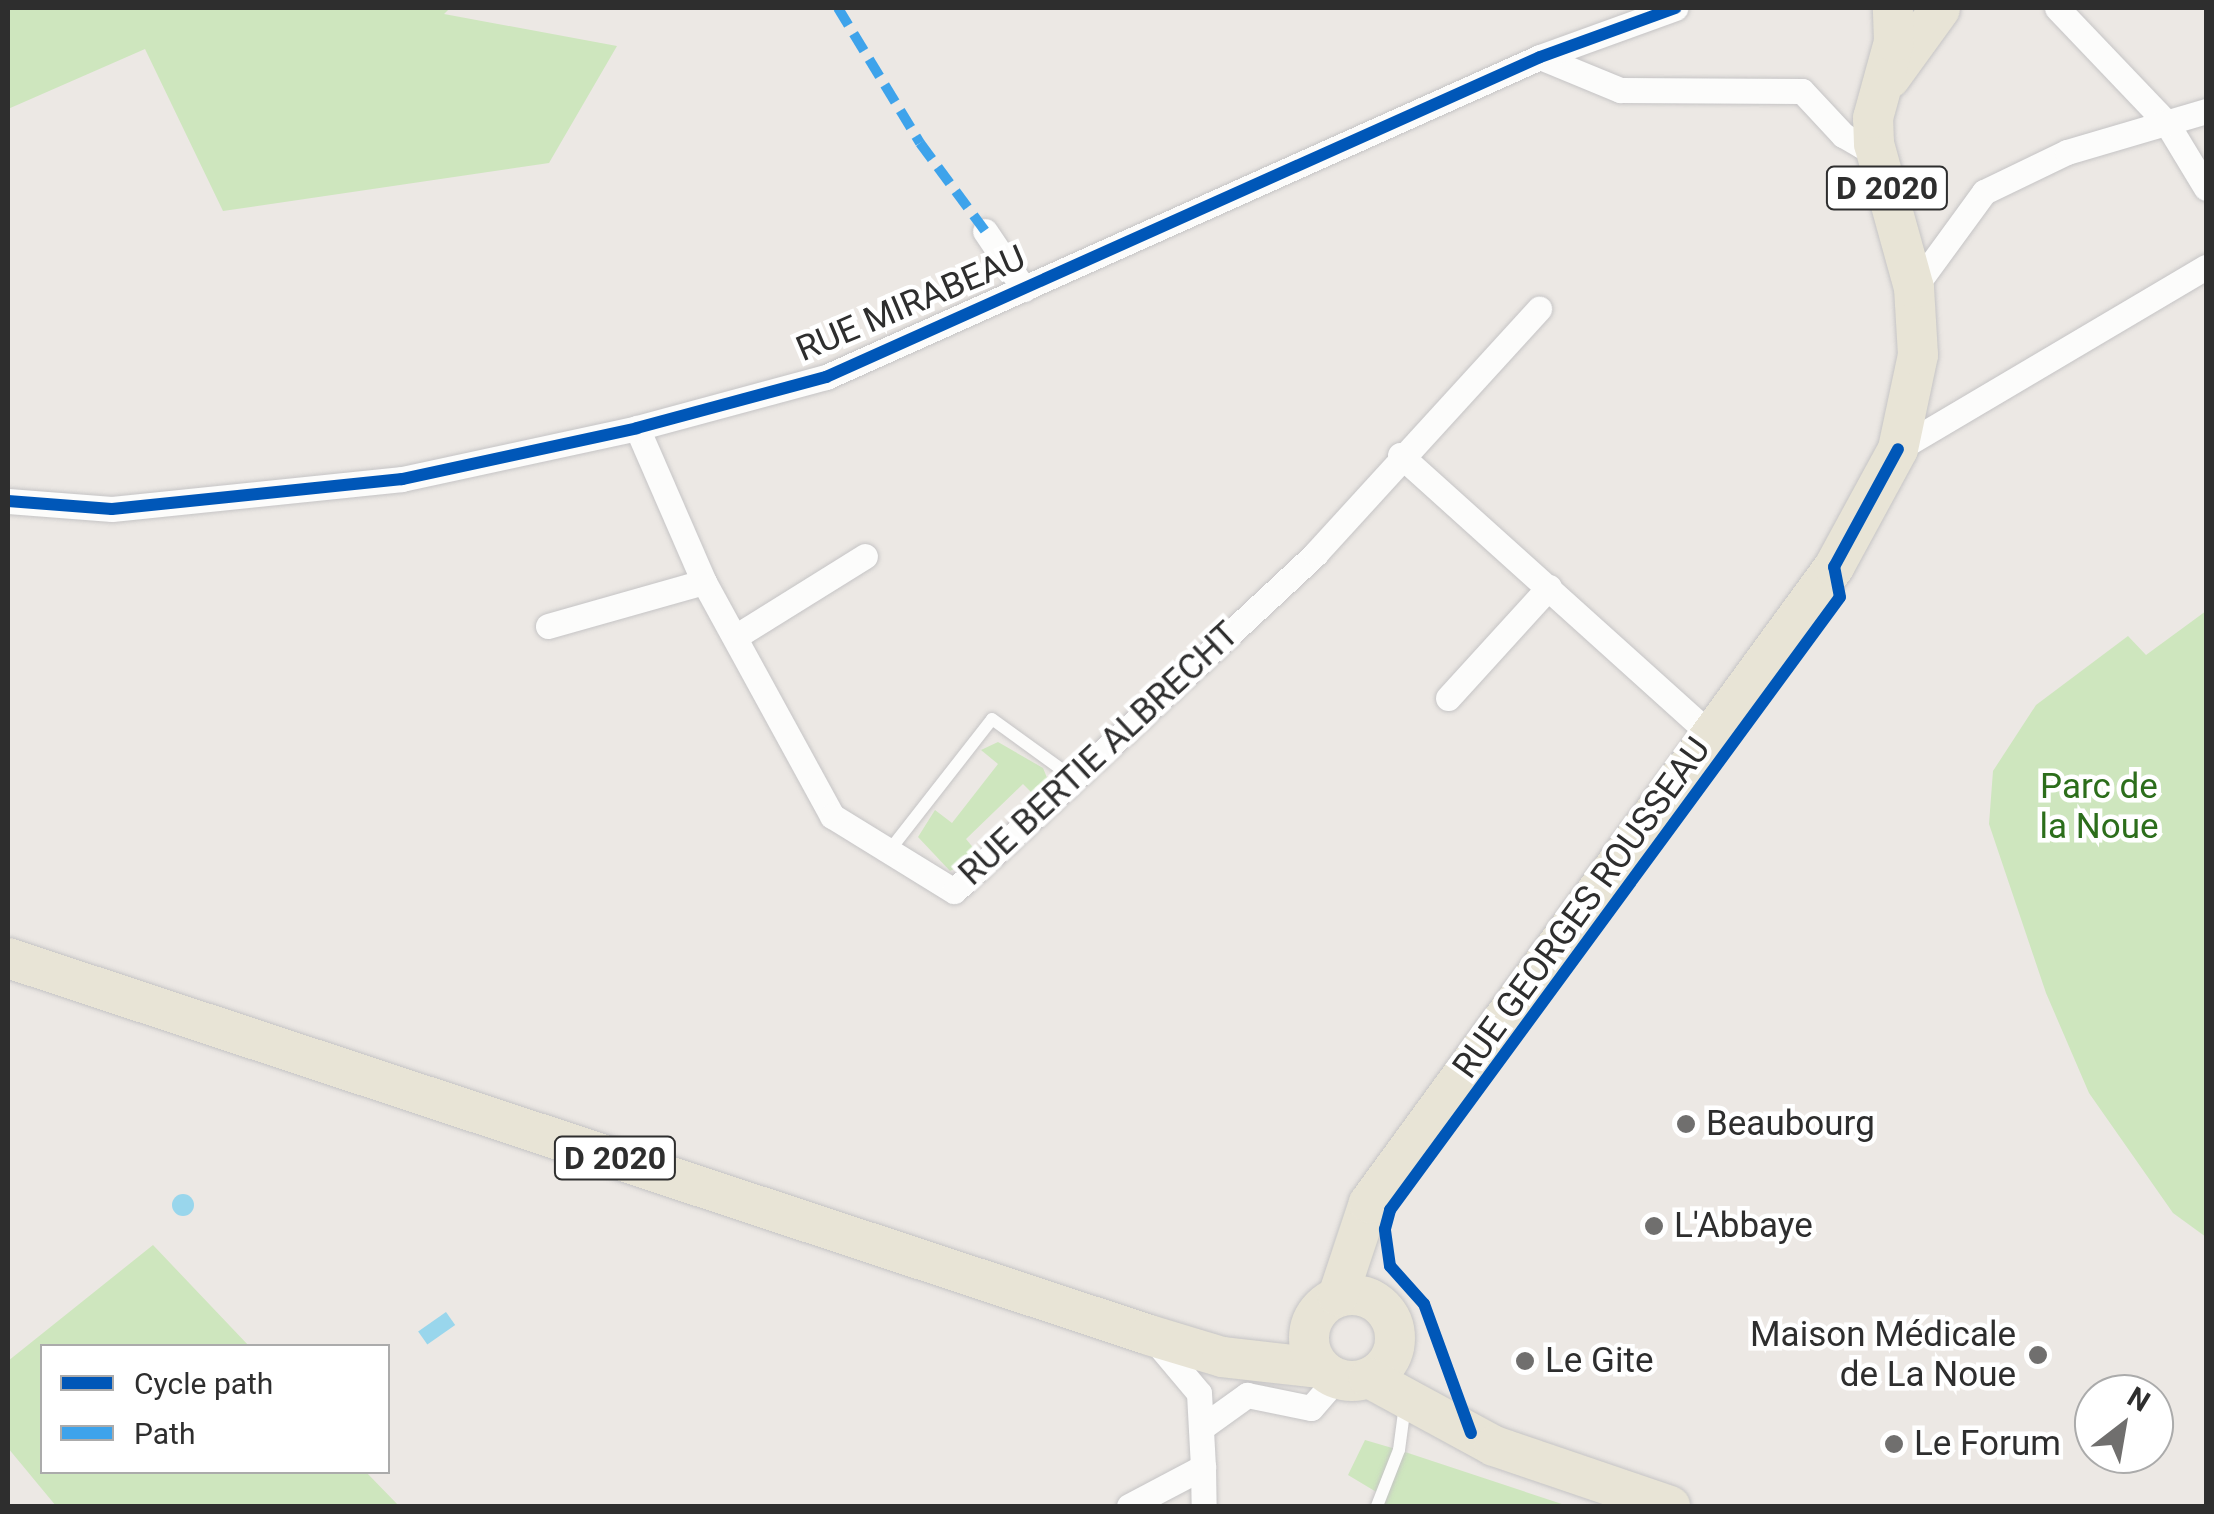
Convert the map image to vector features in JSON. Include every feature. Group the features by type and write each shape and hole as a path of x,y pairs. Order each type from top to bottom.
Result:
{"main road":[{"path":"1896,8 1922,16 1941,8"},
{"name":"D 2020","path":"1880,88 1894,42 1896,8"},
{"path":"1880,88 1941,8"},
{"name":"RUE GEORGES ROUSSEAU","path":"1341,1307 1358,1225 1466,1064 1834,567 1898,449 1918,354 1914,288 1874,144 1880,88"},
{"name":"D 2020","path":"8,958 1149,1335 1226,1357 1342,1375"},
{"path":"1341,1307 1310,1348 1342,1375 1406,1397 1494,1446 1670,1506"},
{"path":"1226,1357 1341,1307 1391,1318 1395,1345 1471,1433"},
{"path":"1342,1375 1395,1345"}],"street":[{"name":"RUE MIRABEAU","path":"8,501 112,509 402,478 636,428 826,378 1540,57 1675,8"},
{"path":"2057,8 2166,122 2206,188"},
{"path":"1540,57 1620,90 1802,91 1843,135 1862,146 1874,144"},
{"path":"1914,288 1947,234 1984,192 2067,152 2206,111"},
{"path":"985,231 1024,289"},
{"path":"1898,449 2206,267"},
{"name":"RUE BERTIE ALBRECHT","path":"636,428 704,582 832,816 954,892 1316,552 1400,454 1539,310"},
{"path":"1400,454 1709,733"},
{"path":"735,638 865,556"},
{"path":"548,626 704,582"},
{"path":"1448,698 1549,587"},
{"path":"1149,1335 1199,1394 1204,1506"},
{"path":"1199,1394 1226,1357"},
{"path":"1201,1428 1246,1394 1311,1408 1342,1375"},
{"path":"1129,1506 1203,1467"}],"lane":[{"path":"889,851 992,719 1075,779"},
{"path":"1378,1506 1399,1450 1406,1397"}],"green space":[{"path":"8,8 450,8 444,14 617,46 549,163 223,211 145,49 8,109"},
{"name":"Parc de la Noue","path":"2206,611 2206,1237 2173,1213 2089,1093 2046,993 1989,824 1993,771 2036,705 2128,636 2146,655"},
{"path":"998,742 1043,768 1050,785 1040,801 1023,784 966,839 980,856 950,871 918,837 935,810 952,823 998,764 981,750"},
{"path":"153,1245 247,1344 40,1344 40,1474 368,1474 399,1506 56,1506 8,1448 8,1361"},
{"path":"1365,1440 1568,1506 1372,1506 1378,1493 1348,1475"}],"water":[{"path":"179,1194 187,1194 194,1205 187,1216 179,1216 172,1209 172,1201"},
{"path":"446,1312 455,1325 427,1345 418,1332"}],"marked path":[{"path":"838,8 920,143 985,231"}],"cycle path":[{"path":"8,501 112,509 402,479 637,428 826,377 1540,57 1675,8"},
{"path":"1471,1433 1424,1304 1390,1266 1385,1229 1390,1210 1840,597 1834,567 1898,449"}],"place":[{"name":"Beaubourg","path":"1686,1124"},
{"name":"L'Abbaye","path":"1654,1226"},
{"name":"Maison Médicale de La Noue","path":"2038,1355"},
{"name":"Le Gite","path":"1525,1361"},
{"name":"Le Forum","path":"1894,1444"}]}
